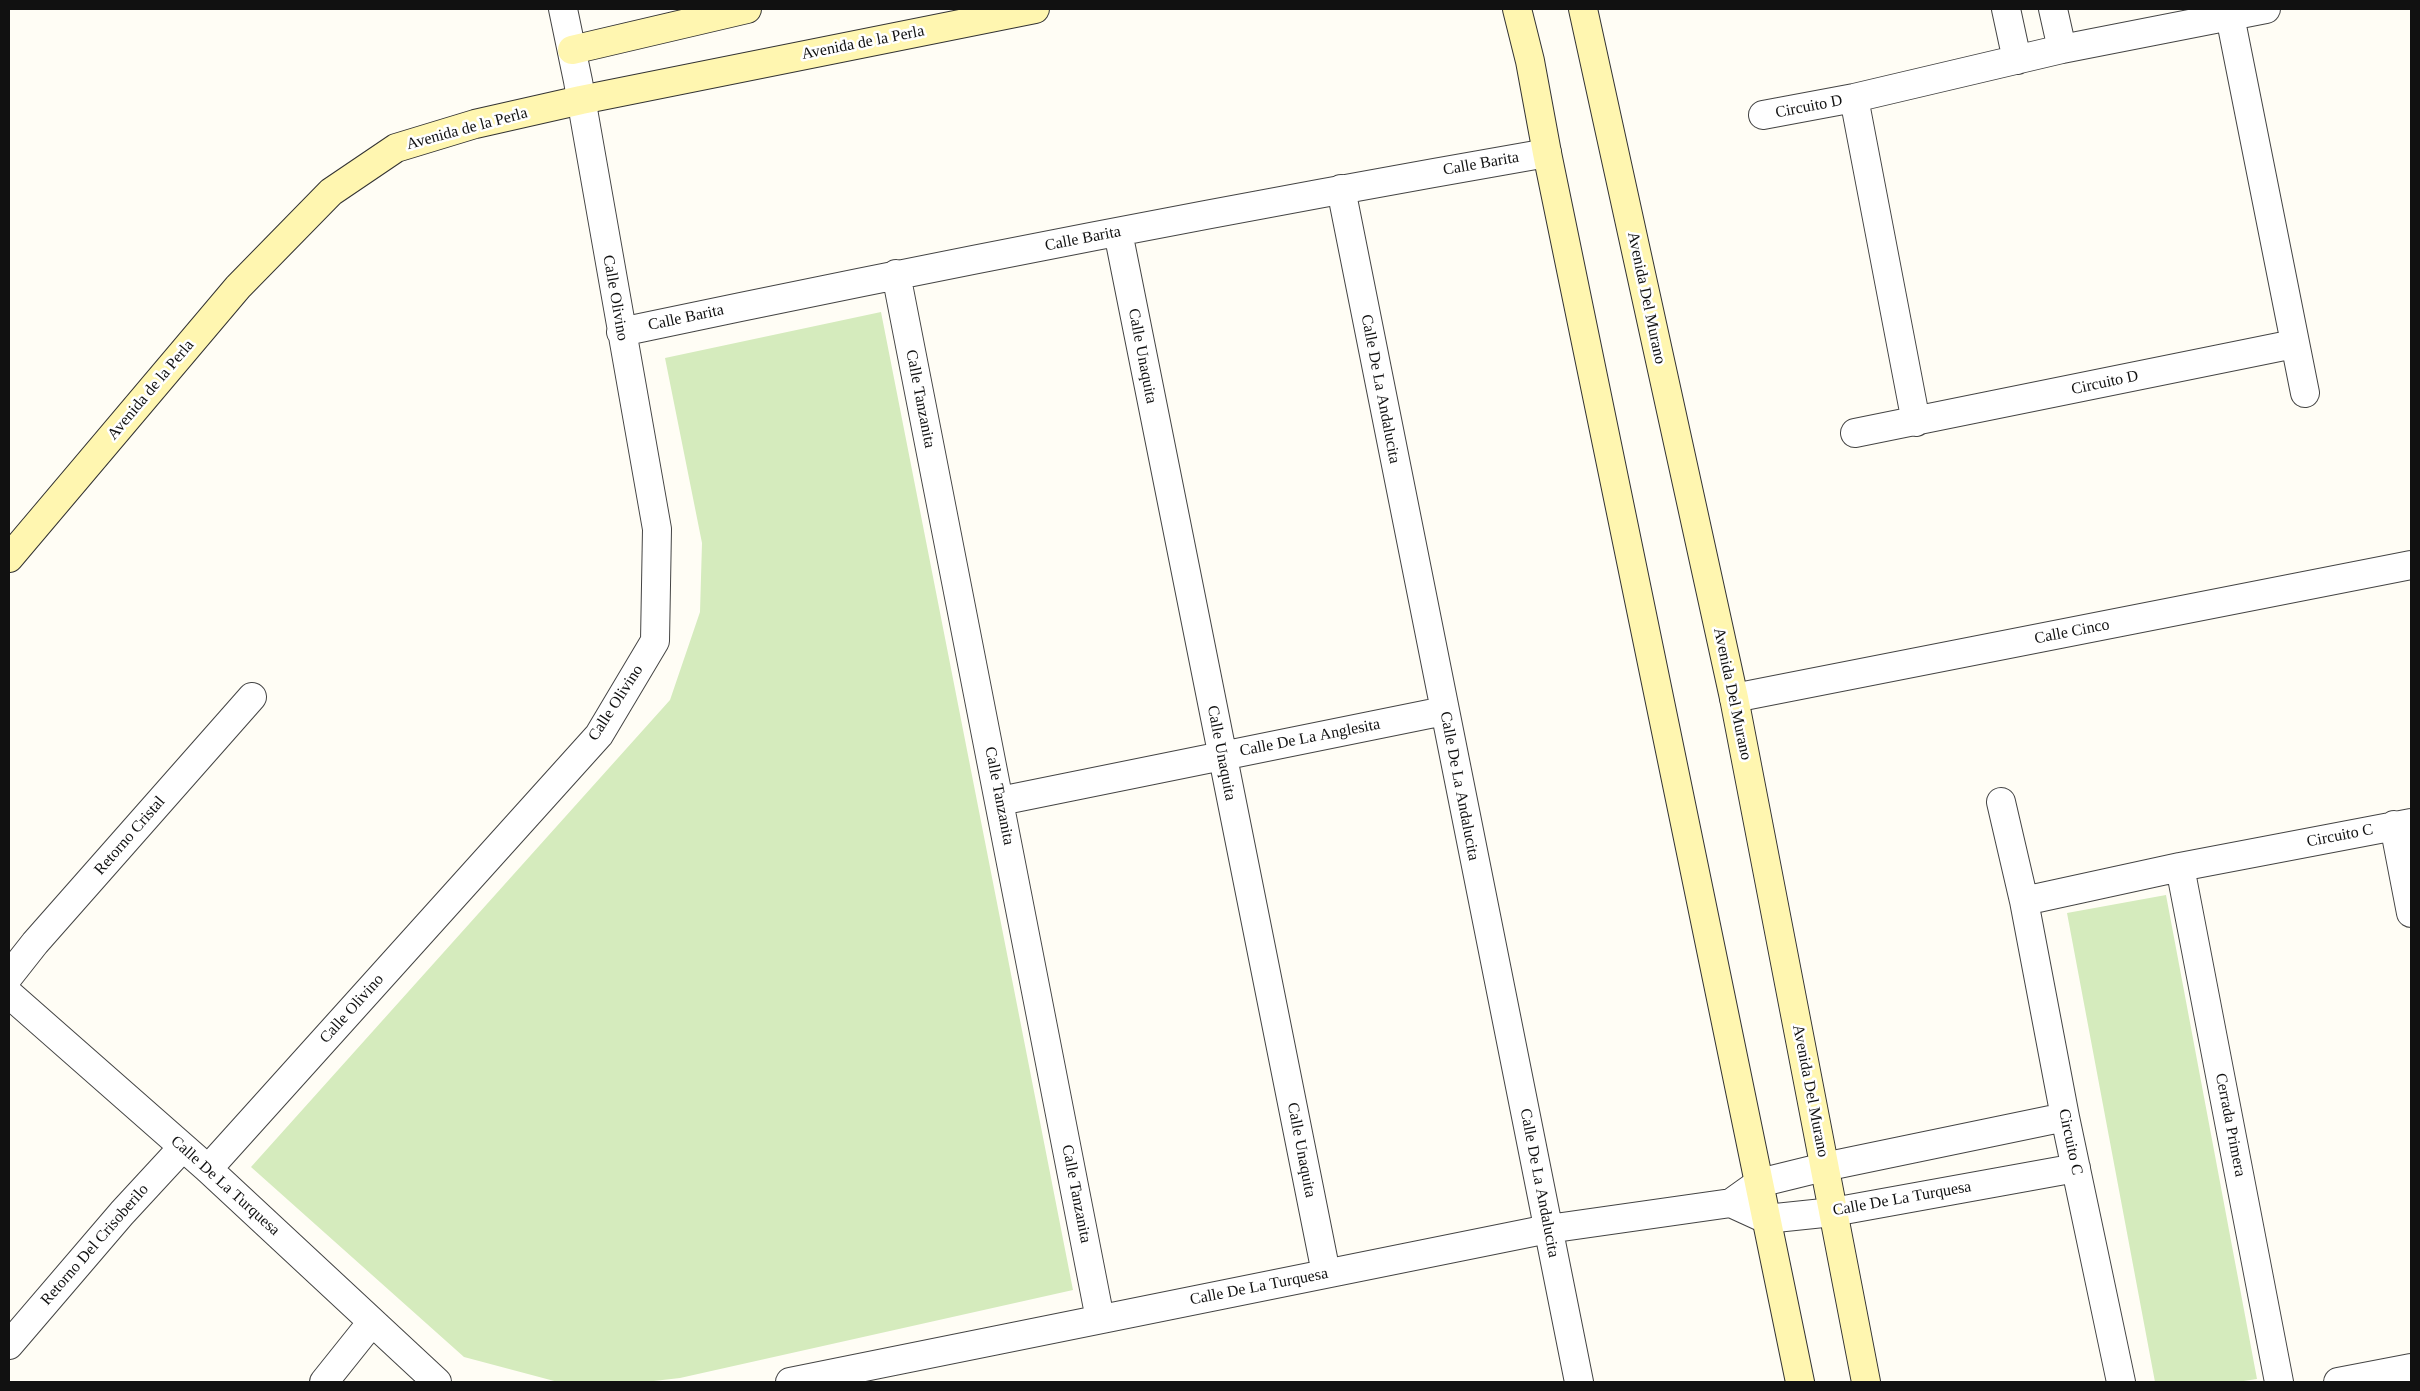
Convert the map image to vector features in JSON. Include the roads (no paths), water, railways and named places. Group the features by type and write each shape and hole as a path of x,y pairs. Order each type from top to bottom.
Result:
{"street":[{"name":"Calle Olivino","path":"208,1169 598,735 655,641 657,529 563,9"},
{"name":"Avenida de la Perla","path":"9,558 238,287 330,192 396,148 475,124 576,73 746,9"},
{"name":"Avenida de la Perla","path":"576,73 1035,9"},
{"path":"1517,9 1530,61 1547,153 1800,1382"},
{"name":"Avenida Del Murano","path":"1583,9 1734,698 1866,1382"},
{"path":"2006,9 2017,60"},
{"path":"2053,9 2062,49"},
{"name":"Circuito D","path":"1763,116 1854,98 2062,49 2266,9"},
{"path":"2230,16 2305,393"},
{"name":"Circuito D","path":"1854,98 1916,422"},
{"name":"Calle Barita","path":"621,332 896,274 1341,189 1547,153"},
{"name":"Calle De La Andalucita","path":"1341,189 1579,1382"},
{"name":"Calle Unaquita","path":"1118,232 1221,756 1326,1273"},
{"name":"Calle Tanzanita","path":"896,274 1100,1319"},
{"name":"Circuito D","path":"1855,433 2294,344"},
{"name":"Calle Cinco","path":"1734,698 2411,566"},
{"name":"Retorno Cristal","path":"9,976 35,943 252,697"},
{"name":"Calle De La Anglesita","path":"1000,801 1444,710"},
{"name":"Circuito C","path":"2001,802 2024,901 2065,1117 2121,1382"},
{"name":"Circuito C","path":"2024,901 2180,867 2403,824 2411,913"},
{"name":"Cerrada Primera","path":"2180,867 2279,1382"},
{"name":"Calle De La Turquesa","path":"9,994 208,1169 437,1382"},
{"name":"Calle De La Turquesa","path":"794,1382 1548,1228 1730,1203 1759,1183 1824,1167 2065,1117"},
{"name":"Retorno Del Crisoberilo","path":"9,1345 122,1214 183,1147"},
{"name":"Calle De La Turquesa","path":"1730,1203 1766,1219 1833,1212 2076,1168"},
{"path":"324,1382 372,1322"},
{"path":"2338,1382 2411,1368"}]}
